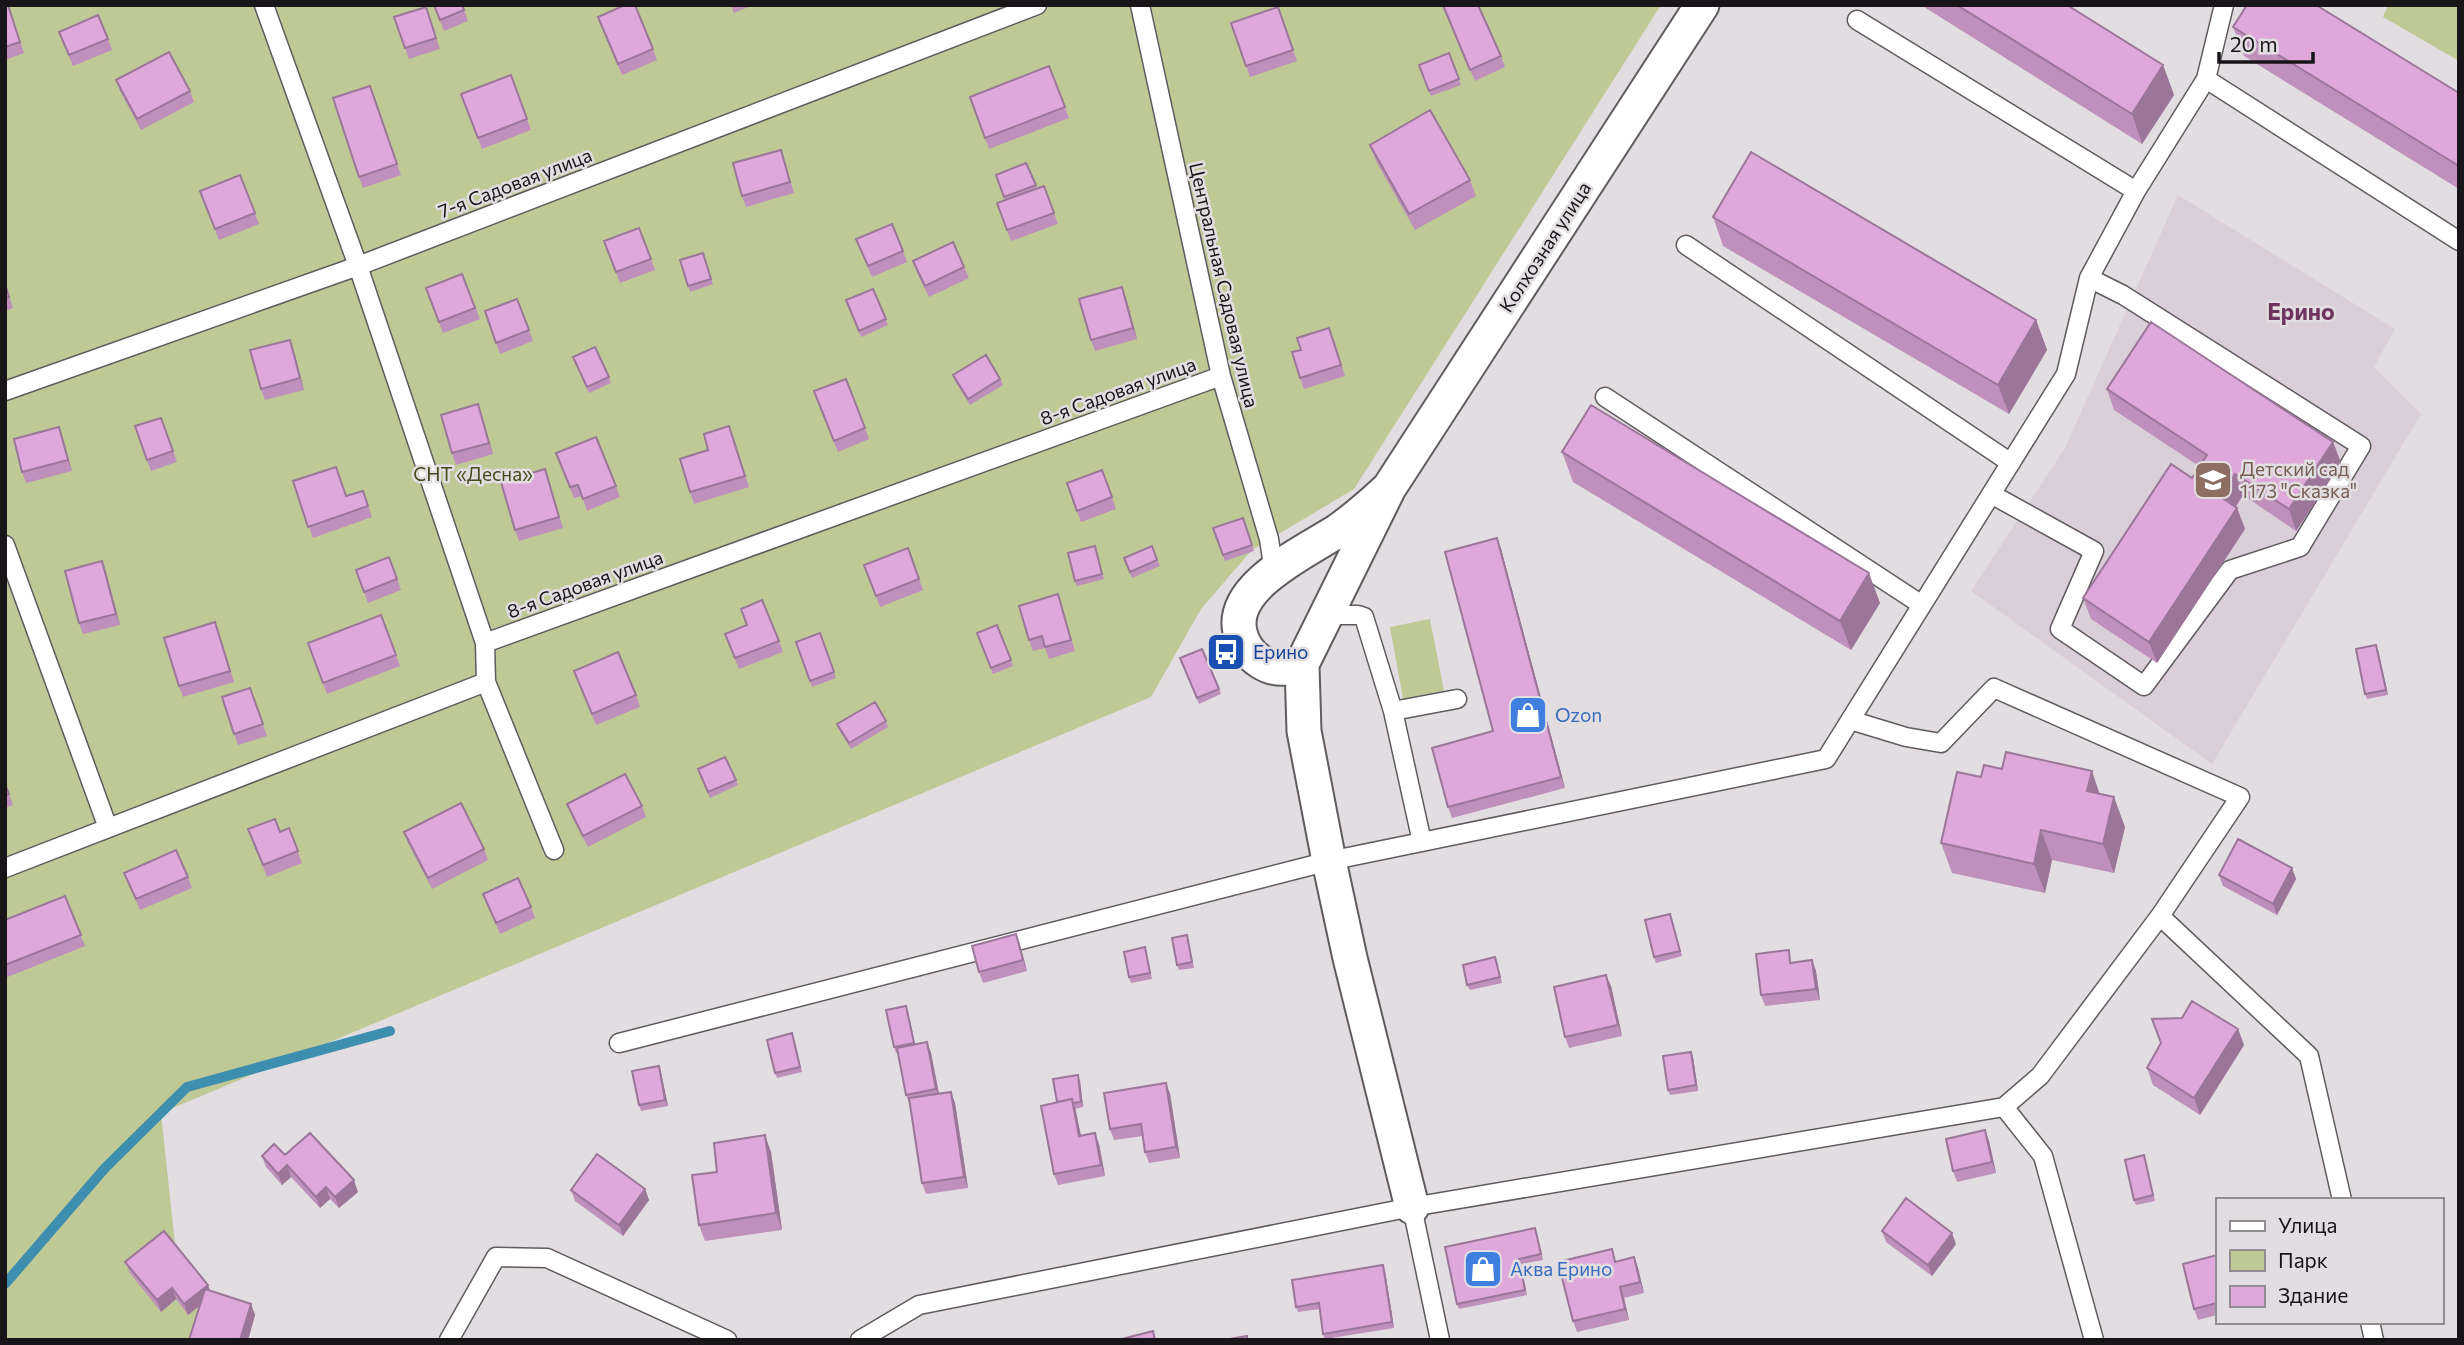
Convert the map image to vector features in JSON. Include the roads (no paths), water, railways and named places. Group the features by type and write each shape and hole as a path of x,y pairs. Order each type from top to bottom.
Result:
{"street":[{"name":"Колхозная улица","path":"1389,488 1357,517 1256,585 1247,596 1238,622 1240,635 1252,655 1262,663 1288,669 1302,665 1389,488 1702,5"},
{"path":"1302,665 1304,731 1329,861 1350,958 1412,1207"}],"lane":[{"path":"264,5 358,266 485,643 486,681 554,849"},
{"name":"7-я Садовая улица","path":"5,391 358,266 1037,5"},
{"name":"Центральная Садовая улица","path":"1140,5 1221,376 1269,539 1275,572"},
{"path":"619,1043 1329,861 1826,760 2066,374 2089,278 2136,191 2206,79 2224,5"},
{"path":"1857,20 2136,191"},
{"path":"2206,79 2459,241"},
{"path":"1686,245 2011,463"},
{"path":"1991,494 2094,551 2060,629 2144,686 2230,570 2300,547 2361,446 2123,295 2089,278"},
{"name":"8-я Садовая улица","path":"485,643 1221,376"},
{"path":"1605,397 1922,605"},
{"path":"5,545 108,828"},
{"path":"1326,615 1364,617 1393,711 1422,842"},
{"path":"5,868 486,681"},
{"path":"860,1340 919,1305 1412,1207 2004,1107 2040,1076 2160,916 2240,797 1994,688 1941,743 1906,737 1850,720"},
{"path":"1393,711 1457,699"},
{"path":"2160,916 2309,1056 2342,1198"},
{"path":"2004,1107 2043,1156 2094,1340"},
{"path":"1412,1207 1440,1340"},
{"path":"449,1340 496,1256 547,1258 727,1340"}],"waterway":[{"path":"5,1284 105,1168 187,1087 390,1031"}],"place":[{"name":"Детский сад 1173 \"Сказка\"","path":"2213,480"},
{"name":"Ерино","path":"1226,652"},
{"name":"Ozon","path":"1528,715"},
{"name":"Аква Ерино","path":"1483,1269"}],"district":[{"name":"Ерино","path":"2301,312"}],"park label":[{"name":"СНТ «Десна»","path":"473,474"}]}
